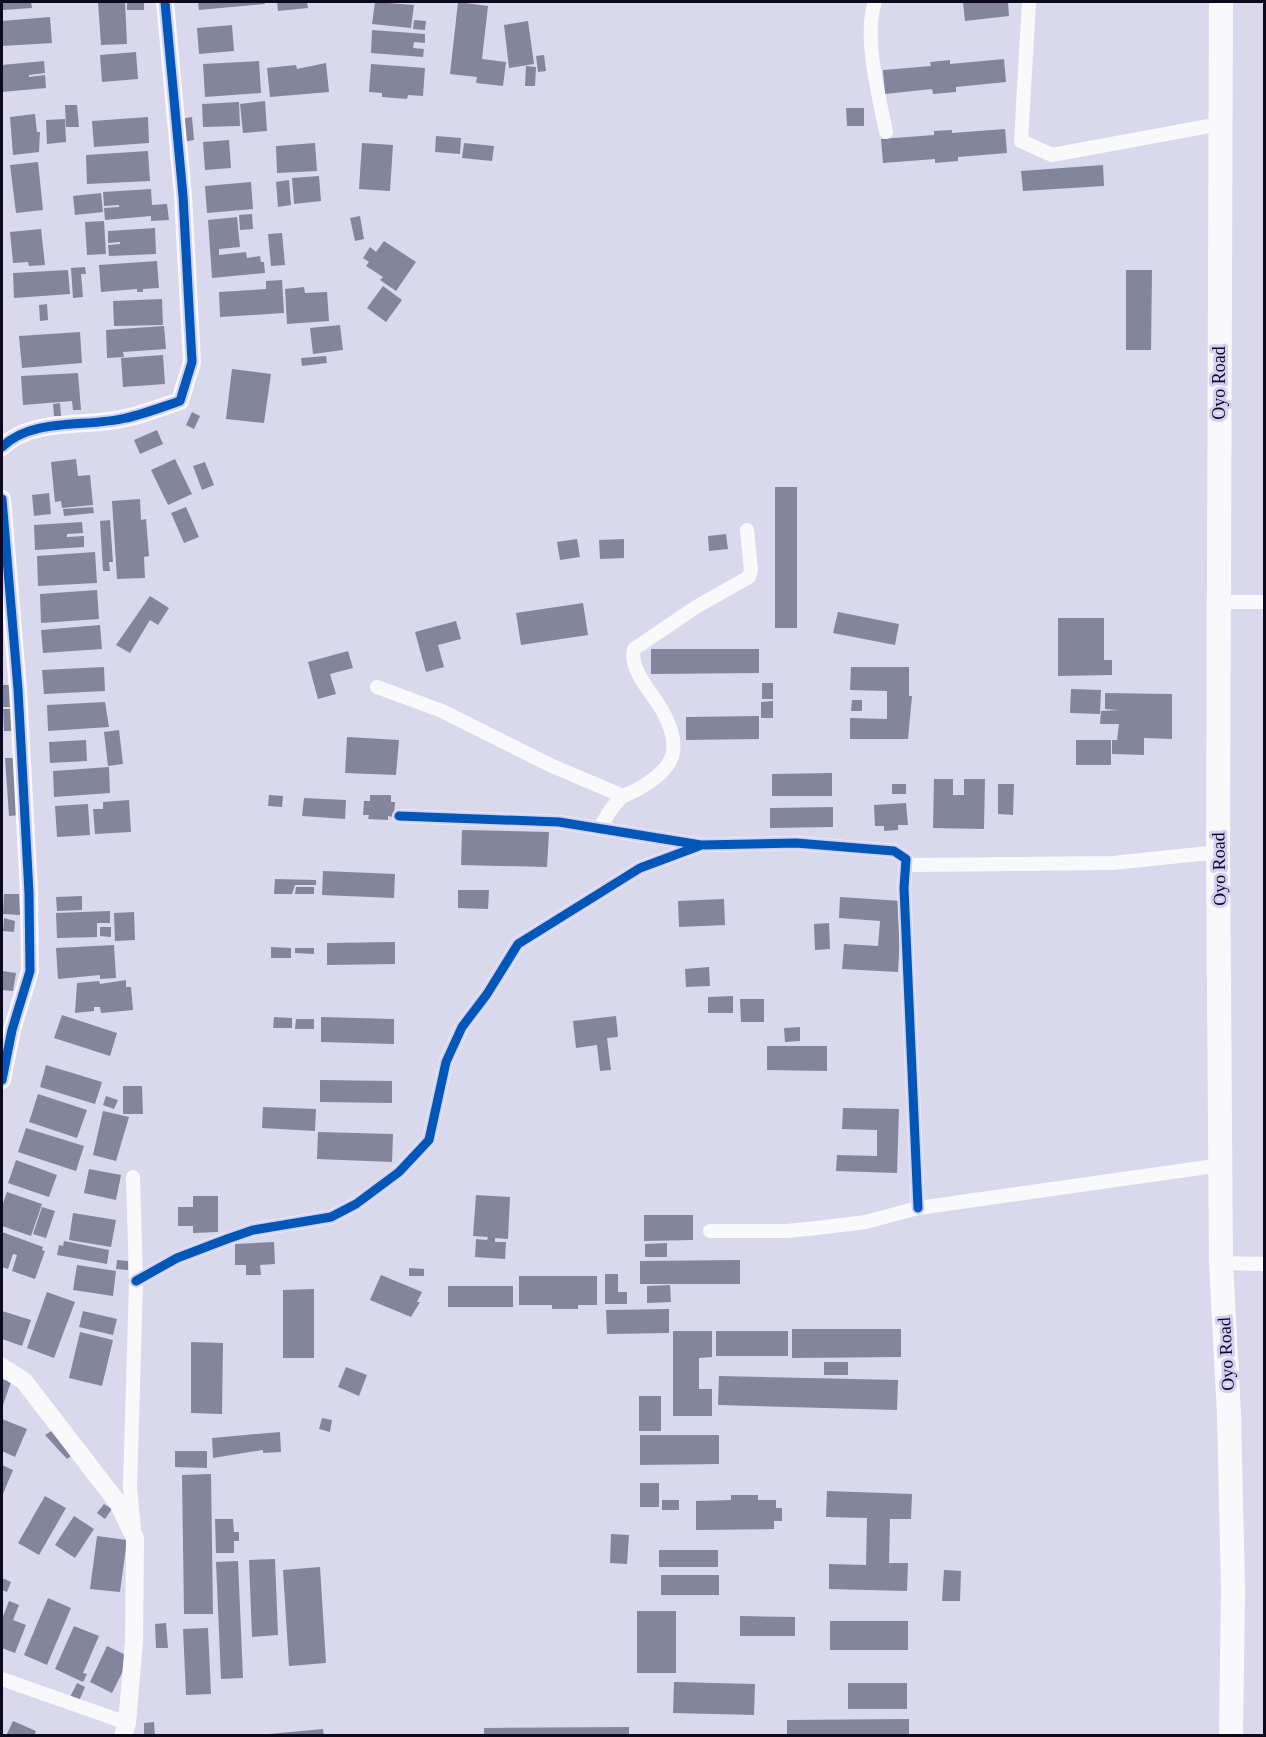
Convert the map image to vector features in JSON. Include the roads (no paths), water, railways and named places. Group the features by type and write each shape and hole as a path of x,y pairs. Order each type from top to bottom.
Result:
{"highway":[{"name":"Oyo Road","path":"1221,2 1218,852 1221,1263 1229,1426 1233,1589 1231,1736"}],"street":[{"path":"2,447 14,435 32,430 125,418 180,401 192,362 183,196 165,2"},
{"path":"875,2 872,29 877,87 886,132"},
{"path":"1029,2 1021,141 1052,154 1220,124"},
{"path":"2,500 18,689 29,904 30,971 7,1028 2,1080"},
{"path":"600,828 611,809 623,796 657,777 671,762 675,746 672,729 633,666 634,649 696,607 750,577 752,570 747,530"},
{"path":"1218,602 1264,602"},
{"path":"377,687 442,711 550,765 623,796"},
{"path":"399,816 559,822 701,845 796,843 894,851 906,859 904,888 918,1208"},
{"path":"136,1281 177,1258 236,1236 331,1217 356,1204 399,1172 429,1140 446,1062 462,1027 487,994 518,944 640,868 701,845"},
{"path":"907,865 1113,862 1218,852"},
{"path":"711,1231 788,1231 866,1222 918,1208 1222,1165"},
{"path":"2,1679 125,1729 134,1642 135,1538 130,1488 136,1281 133,1177"},
{"path":"1221,1263 1264,1264"},
{"path":"2,1367 24,1382 118,1503 135,1538"}]}
